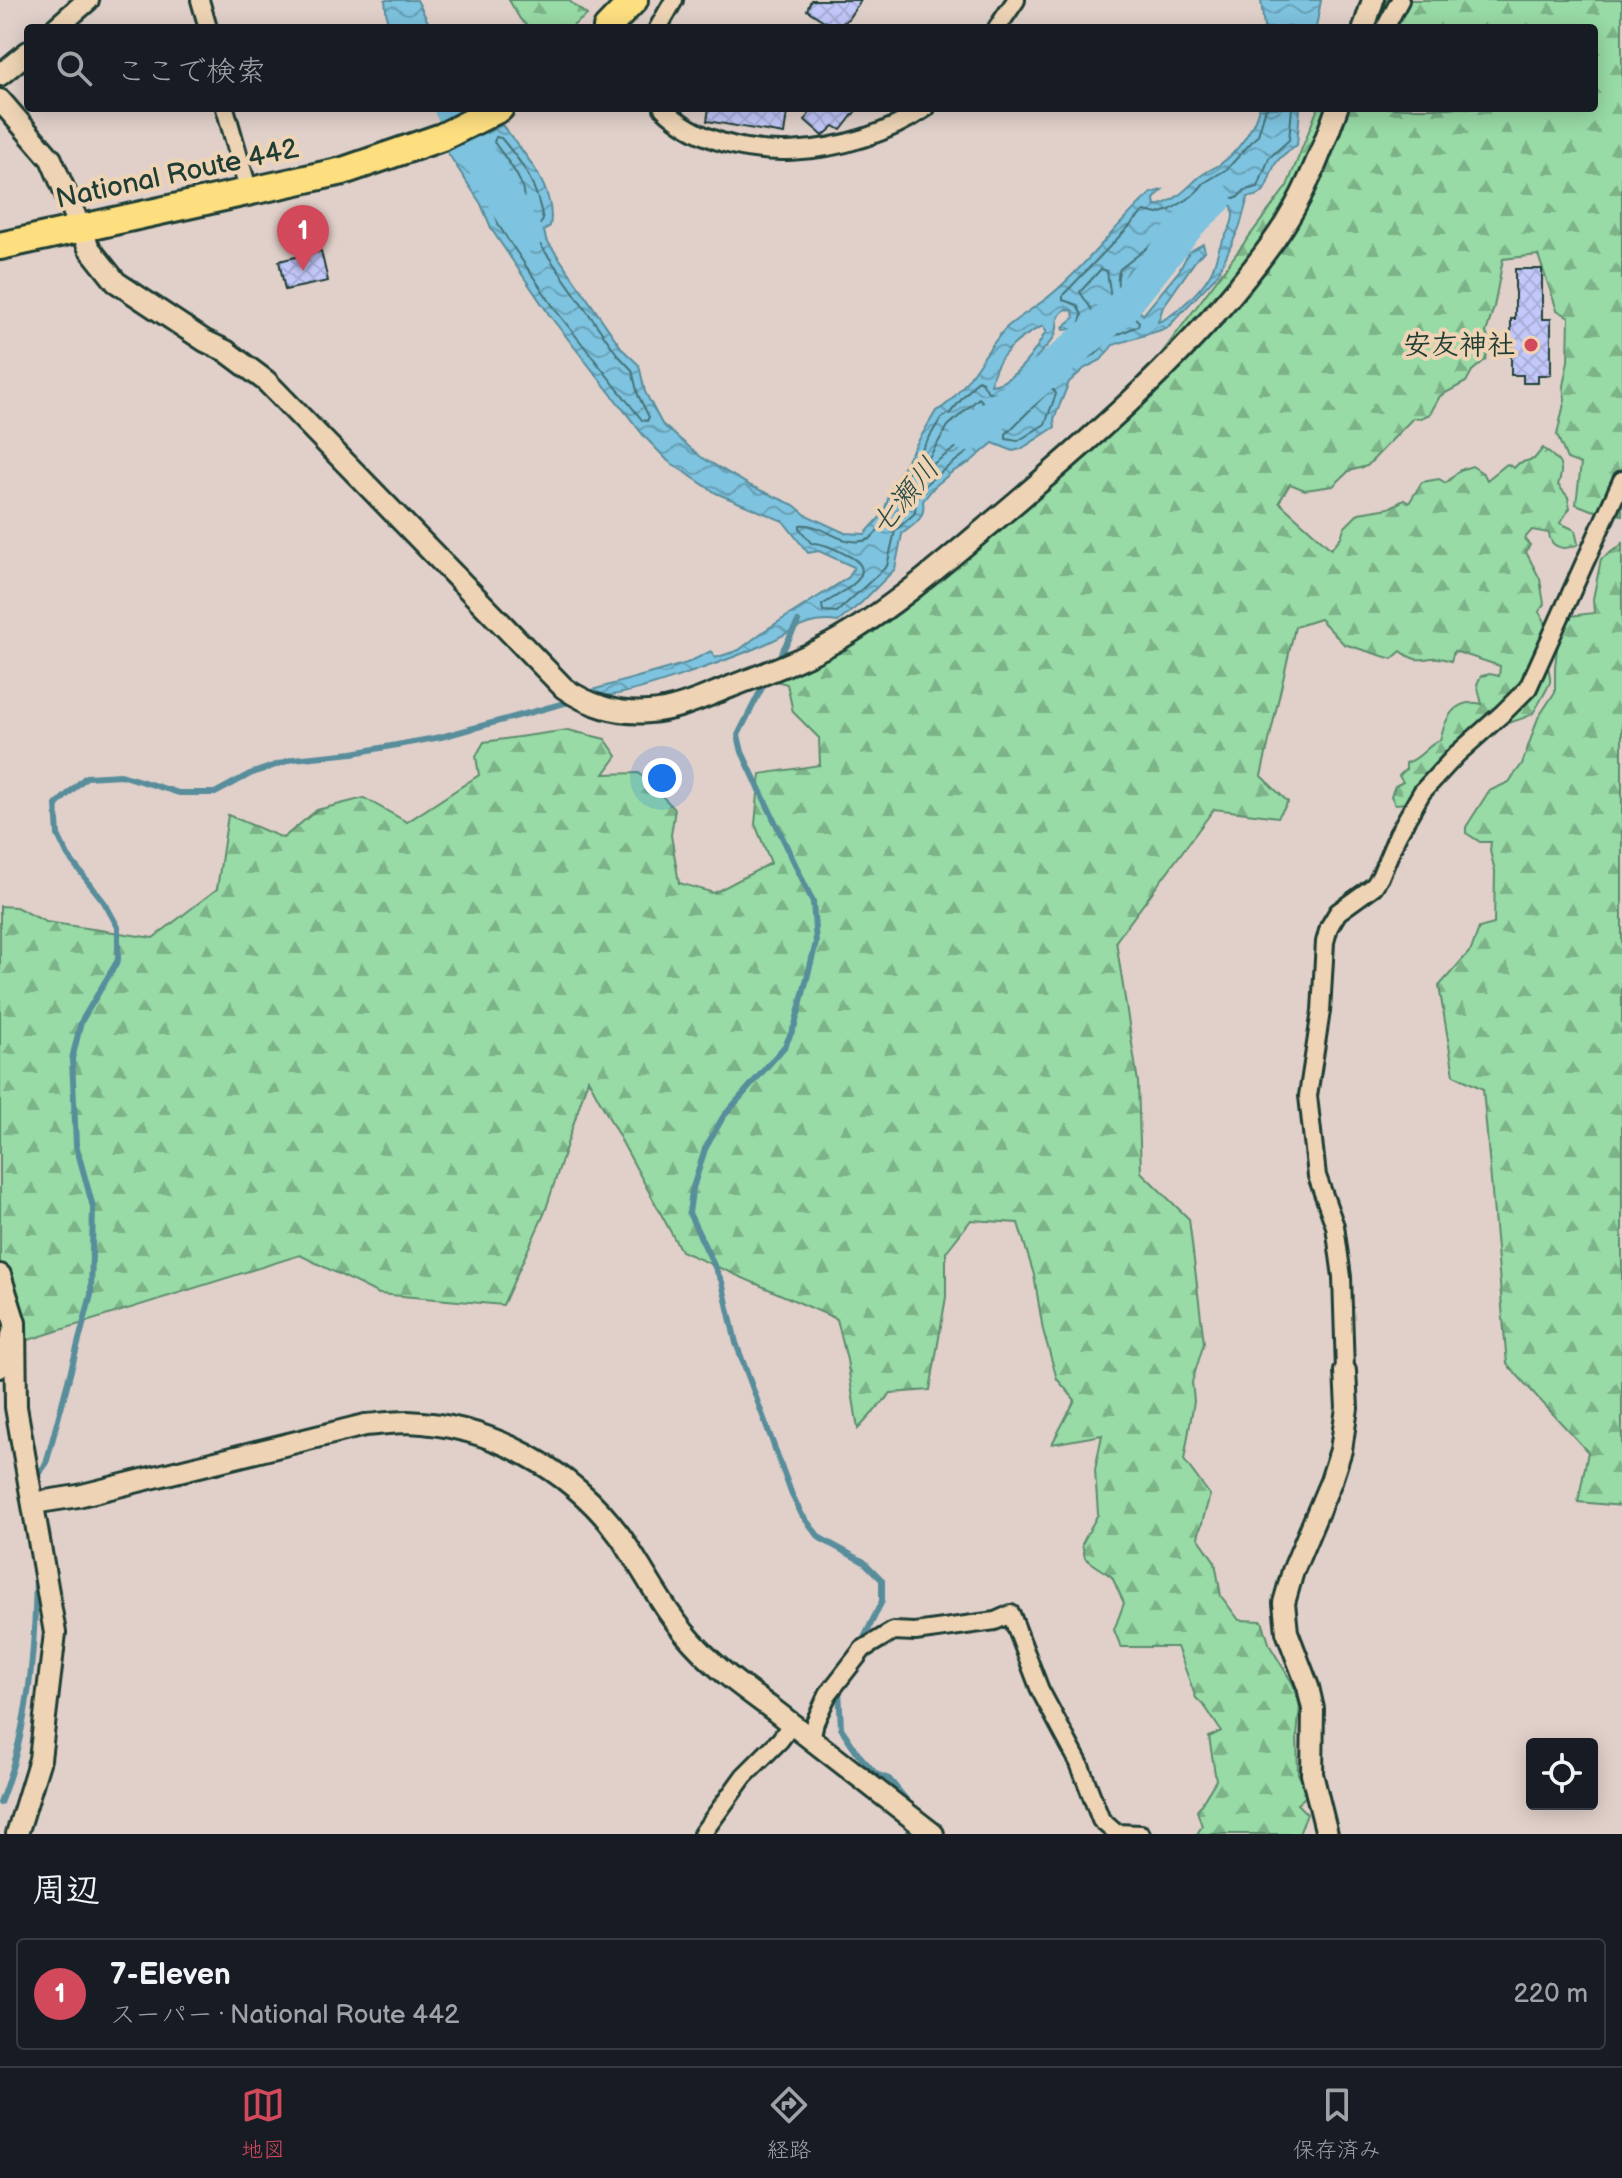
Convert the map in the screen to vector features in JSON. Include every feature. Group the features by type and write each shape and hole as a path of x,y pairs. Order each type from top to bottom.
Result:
{"highway":[{"name":"National Route 442","path":"0,246 343,171 405,151 492,112"}],"street":[{"path":"61,24 88,0"},
{"path":"200,0 207,24"},
{"path":"660,24 674,0"},
{"path":"1000,24 1016,0"},
{"path":"1365,24 1373,0"},
{"path":"1387,24 1400,0"},
{"path":"0,75 24,55"},
{"path":"0,100 40,142 51,159 89,248 104,269 127,291 226,351 266,381 555,681 591,703 624,712 649,713 678,706 776,669 841,638 897,600 1033,488 1149,383 1243,280 1297,205 1336,112"},
{"path":"226,112 249,192"},
{"path":"668,112 695,133 712,139 782,150 858,142 891,129 919,112"},
{"path":"1329,132 1346,112"},
{"path":"1327,1834 1312,1774 1313,1709 1287,1632 1284,1603 1293,1571 1321,1507 1341,1450 1347,1408 1342,1277 1335,1226 1317,1176 1308,1096 1321,1011 1325,942 1338,912 1374,886 1422,792 1457,754 1528,688 1622,480"},
{"path":"0,1275 15,1323 16,1407 55,1633 40,1759 17,1834"},
{"path":"0,1369 15,1323"},
{"path":"33,1503 78,1496 365,1425 407,1422 446,1427 489,1439 539,1460 574,1486 620,1536 675,1624 740,1687 933,1834"},
{"path":"811,1740 815,1722 828,1694 863,1649 893,1631 915,1632 995,1621 1011,1614 1040,1690 1079,1763 1101,1820 1116,1833 1141,1834"},
{"path":"702,1834 744,1776 791,1725"}],"green space":[{"path":"509,0 568,0 587,15 575,24 525,24"},
{"path":"1375,0 1622,0 1622,515 1576,504 1581,464 1567,459 1557,435 1565,399 1563,386 1568,361 1569,317 1557,310 1538,255 1503,259 1486,333 1491,344 1485,360 1472,371 1466,382 1440,396 1430,414 1413,418 1367,466 1349,471 1333,486 1305,490 1290,484 1279,502 1331,549 1344,528 1359,513 1389,508 1404,500 1409,503 1422,482 1439,479 1446,483 1460,470 1472,466 1487,480 1507,464 1514,468 1519,463 1534,459 1543,448 1561,467 1558,485 1568,497 1570,508 1560,523 1575,530 1578,544 1559,547 1552,542 1549,533 1532,530 1524,539 1530,545 1526,552 1540,579 1544,604 1539,612 1548,637 1550,682 1542,698 1532,714 1486,733 1408,803 1395,804 1391,796 1395,786 1403,782 1399,776 1406,769 1406,763 1440,740 1448,717 1458,707 1482,704 1477,684 1481,676 1499,676 1500,666 1454,651 1451,661 1442,658 1414,659 1401,651 1392,659 1344,644 1320,619 1295,627 1261,776 1288,802 1278,817 1214,809 1116,941 1138,1082 1141,1172 1189,1219 1204,1343 1192,1382 1194,1401 1184,1460 1210,1495 1198,1537 1215,1562 1221,1596 1239,1620 1262,1621 1270,1646 1293,1684 1300,1706 1298,1774 1310,1793 1297,1804 1307,1814 1299,1834 1197,1834 1202,1826 1197,1811 1216,1780 1209,1737 1221,1731 1196,1698 1177,1647 1121,1647 1114,1630 1124,1603 1112,1577 1085,1558 1082,1544 1098,1514 1095,1470 1102,1435 1052,1444 1075,1400 1057,1379 1043,1330 1034,1275 1018,1223 971,1220 946,1252 946,1297 930,1390 891,1393 858,1429 837,1319 681,1251 588,1079 545,1212 503,1305 379,1294 300,1255 0,1349 0,906 16,907 46,922 153,938 217,889 228,815 283,838 317,810 364,798 407,822 479,775 476,756 484,742 568,730 605,739 617,756 604,774 639,773 675,809 671,835 679,883 714,893 771,863 755,824 760,774 820,765 819,738 793,712 787,684 765,678 881,613 1011,499 1149,370 1287,186 1316,112 1598,112 1598,24 1360,24"},
{"path":"1622,542 1622,1506 1578,1502 1588,1452 1507,1364 1483,1089 1454,1075 1439,986 1471,950 1479,928 1494,924 1495,871 1491,842 1480,842 1466,833 1466,827 1489,791 1509,782 1522,764 1538,718 1555,692 1559,630 1570,616 1594,613 1593,599 1601,559"}],"water":[{"path":"385,0 417,0 429,24 388,24"},
{"path":"1261,0 1321,0 1317,24 1264,24"},
{"path":"1258,112 1300,112 1297,145 1278,160 1264,190 1248,197 1240,226 1218,274 1167,328 1113,345 1101,360 1085,368 1069,382 1054,419 1055,427 1021,449 1013,451 993,443 934,487 923,501 921,517 902,534 895,569 861,603 838,622 817,622 799,627 750,650 656,684 615,694 602,695 592,690 687,663 711,651 715,658 739,650 849,577 854,567 819,551 808,553 783,521 716,493 668,461 644,436 550,316 492,230 481,204 446,150 463,143 488,183 513,204 515,189 481,136 502,125 543,185 551,212 550,226 544,231 546,239 623,350 639,365 645,392 662,424 701,457 751,486 845,533 865,534 883,514 893,484 936,411 955,396 1007,327 1065,282 1151,193 1162,190 1154,199 1155,206 1178,196 1226,160 1244,140","holes":["1222,205 1232,206 1232,222 1205,282 1179,309 1158,322 1163,307 1205,251 1203,244 1189,252 1179,271 1143,315 1133,302 1125,278 1129,270 1202,215","1066,309 1073,311 1074,318 1063,327 1064,330 1072,329 1065,354 1032,397 999,430 994,431 994,421 1036,358 1054,337 1058,319","1043,326 1046,331 1016,372 1008,379 991,385 997,366 1009,349"]}],"building":[{"path":"811,0 861,0 841,24 829,24 807,10"},
{"path":"708,112 787,113 784,134 707,121"},
{"path":"810,112 855,112 841,130 834,126 823,136 805,120"},
{"path":"321,251 328,281 285,290 279,261"},
{"path":"1515,269 1542,269 1542,319 1551,319 1551,375 1538,375 1538,383 1523,383 1523,375 1511,375"}],"waterway":[{"name":"七瀬川","path":"453,112 526,235"},
{"name":"七瀬川","path":"968,435 1120,310 1191,221 1215,199"},
{"path":"777,661 798,622"},
{"path":"767,678 738,735 742,752 813,902 816,943 795,1025 785,1046 723,1117 705,1149 692,1191 689,1213 722,1282 736,1343 802,1515 820,1538 864,1562 882,1580 882,1601 860,1646"},
{"path":"37,1481 46,1464 91,1295 93,1207 76,1145 72,1059 81,1022 118,960 118,927 104,902 68,856 58,835 56,805 86,777 121,775 179,793 215,793 250,774 293,759 353,753 441,737 572,701"},
{"path":"0,1803 24,1718 34,1631 36,1572"},
{"path":"841,1685 841,1728 859,1755 876,1774 889,1779 910,1809"},
{"path":"908,1834 911,1820"}],"place":[{"name":"7-Eleven","path":"303,271"},
{"name":"安友神社","path":"1531,345"}]}
